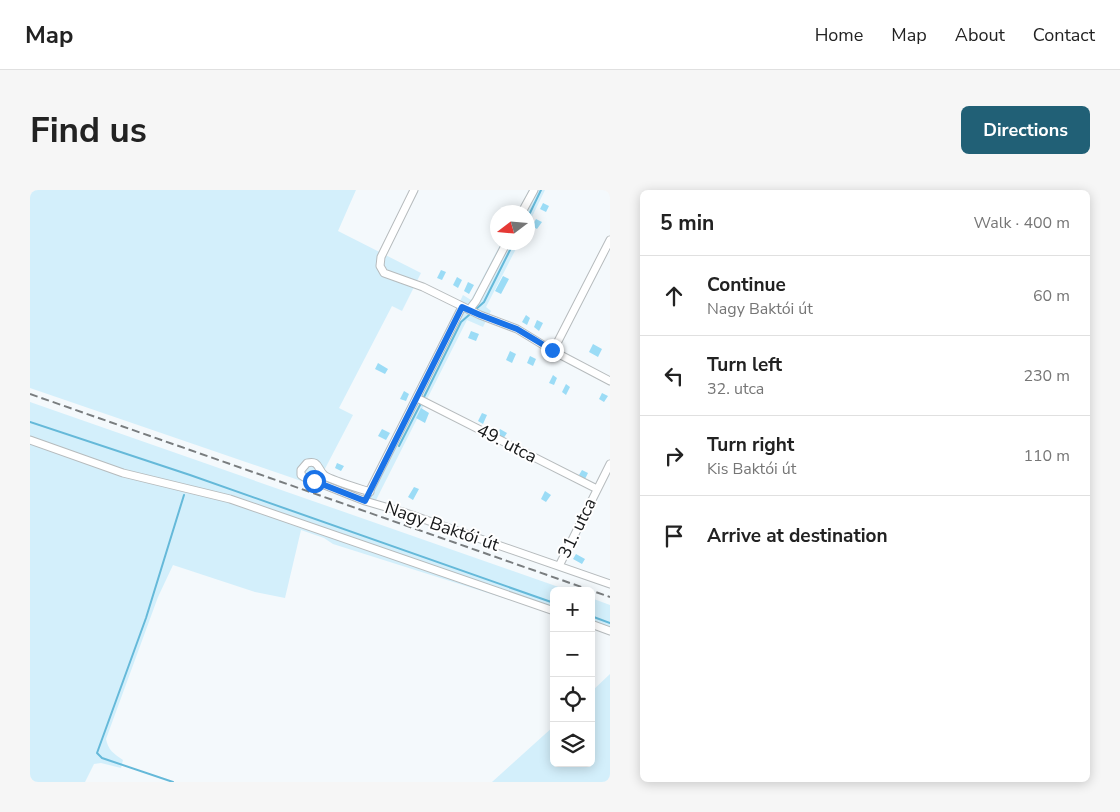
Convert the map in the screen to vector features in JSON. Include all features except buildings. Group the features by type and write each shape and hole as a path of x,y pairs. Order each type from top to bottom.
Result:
{"street":[{"path":"414,190 381,257 382,270 387,275 424,287 466,308 517,329 610,381"},
{"path":"526,205 534,190"},
{"path":"552,350 610,240"},
{"path":"365,501 416,398 466,308 476,301 503,250"},
{"name":"49. utca","path":"416,398 597,489"},
{"path":"30,440 123,473 230,499 550,610"},
{"name":"Nagy Baktói út","path":"370,492 325,475 315,462 307,463 300,470 301,475 304,477 365,501 403,512 610,584"},
{"name":"31. utca","path":"559,566 610,464"},
{"path":"595,625 610,630"}],"shaded area":[{"path":"30,190 356,190 338,231 421,273 402,311 392,306 339,408 353,415 316,486 30,388"},
{"path":"529,190 545,190 535,211 535,205 521,205"},
{"path":"497,250 515,250 486,307 491,311 483,327 467,320 373,506 362,502 463,295 471,300"},
{"path":"30,402 559,587 550,587 550,613 333,544 324,538 301,530 285,598 255,592 173,565 158,597 106,739 112,751 123,760 121,768 101,763 94,764 85,782 30,782"},
{"path":"595,599 610,605 610,634 595,628"},
{"path":"610,674 610,782 492,782 550,730 550,767 595,767 595,688"}],"waterway":[{"path":"534,205 541,190"},
{"path":"475,310 484,302 510,250"},
{"path":"423,399 461,322 469,315"},
{"path":"399,446 421,403"},
{"path":"30,422 190,475 550,602"},
{"path":"173,782 102,758 97,753 146,618 184,495"},
{"path":"595,617 610,623"}],"railway":[{"path":"30,394 610,597"}],"route":[{"path":"314,481 365,501 462,307 517,329 552,350"}]}
